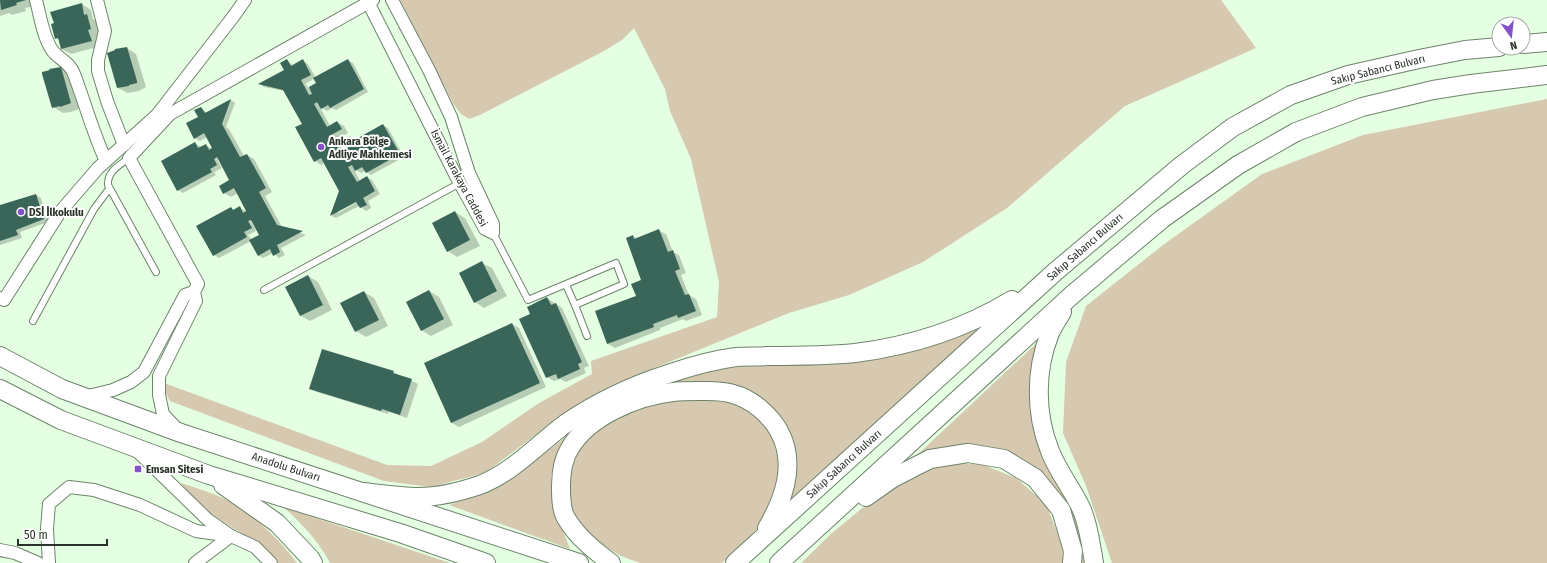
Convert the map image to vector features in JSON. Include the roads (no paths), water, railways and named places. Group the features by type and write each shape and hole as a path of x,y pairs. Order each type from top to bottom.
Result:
{"main road":[{"path":"1531,43 1547,42"},
{"name":"Sakıp Sabancı Bulvarı","path":"735,563 1056,271 1182,165 1233,127 1292,94 1348,75 1465,50 1491,48"},
{"path":"779,563 1072,295 1162,219 1238,165 1296,132 1362,107 1434,90 1547,74"},
{"path":"363,492 420,497 456,492 481,484 505,472 592,406 629,387 692,367 736,357 816,356 854,353 904,345 972,322 992,312 1056,271"},
{"path":"1072,295 1050,332 1041,362 1039,387 1040,421 1050,452 1082,509 1089,531 1094,563"},
{"name":"Anadolu Bulvarı","path":"0,356 62,389 181,433 579,563"},
{"path":"0,389 61,420 209,475 400,533 486,563"},
{"path":"611,563 581,538 566,517 561,495 561,473 569,448 589,425 610,413 630,403 673,392 704,391 734,394 756,406 775,424 782,436 786,448 788,474 783,496 775,515 760,541"},
{"path":"808,537 893,478 930,459 968,453 1004,459 1036,478 1061,510 1073,551 1072,563"},
{"path":"209,475 277,523 313,563"}],"street":[{"path":"36,0 48,43 53,52 71,68 106,161"},
{"path":"97,0 105,31 98,60 98,71 107,101 124,145"},
{"path":"0,298 4,300 60,212 98,168 157,115 245,0"},
{"name":"İsmail Karakaya Caddesi","path":"370,1 460,183 485,229 493,232 493,224 469,173 451,117 429,70 392,0"},
{"path":"181,433 163,414 159,395 159,376 196,301 194,292 198,284 130,158 170,114 370,1"},
{"path":"84,397 113,390 131,382 144,372 185,295 194,292"},
{"path":"133,447 208,520 231,536 255,547 271,563"},
{"path":"49,563 47,529 49,504 69,487 94,490 140,505 196,531 231,536"},
{"path":"195,563 231,536"},
{"path":"0,550 15,553 38,563"}],"lane":[{"path":"130,158 110,174 108,181 109,189 156,272"},
{"path":"264,290 460,183"},
{"path":"33,321 94,209 109,189"},
{"path":"493,232 528,300 566,285 616,262 624,284 575,305"},
{"path":"566,285 588,336"}],"place":[{"name":"Ankara Bölge Adliye Mahkemesi","path":"321,147"},
{"name":"DSİ İlkokulu","path":"21,212"},
{"name":"Emsan Sitesi","path":"138,469"}]}
